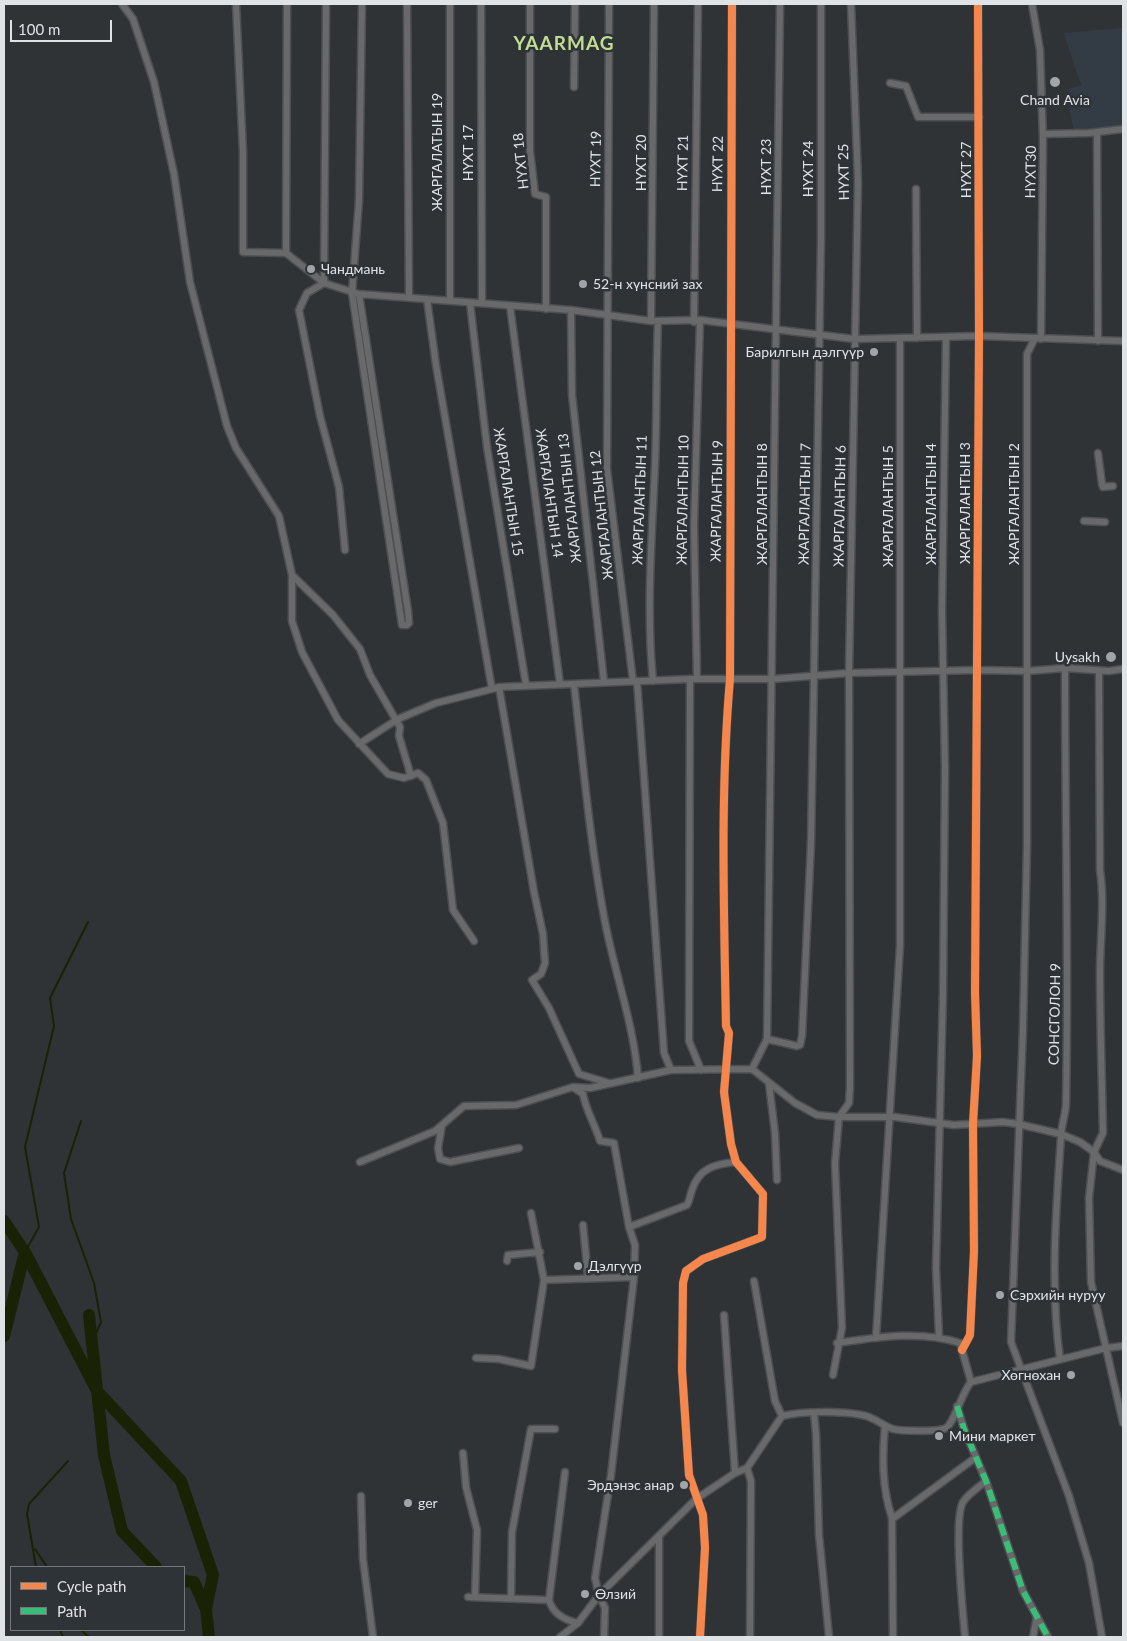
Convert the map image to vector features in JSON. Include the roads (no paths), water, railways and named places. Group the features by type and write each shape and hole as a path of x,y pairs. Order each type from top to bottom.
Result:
{"street":[{"path":"122,4 133,19 154,82 174,174 190,282 227,426 236,448 279,516 292,575 292,621 302,652 338,720 388,774 404,778 418,773 426,780 443,823 453,910 474,941"},
{"path":"236,4 243,152 243,252 286,253 324,283 359,294 571,310 654,321 697,321 732,324 854,339 979,336 1123,341"},
{"path":"286,4 286,253"},
{"path":"324,283 326,4"},
{"path":"359,294 408,611 409,623 407,625 402,624 352,293 359,200 362,4"},
{"path":"407,4 409,297"},
{"name":"ЖАРГАЛАТЫН 19","path":"450,4 450,300"},
{"name":"НҮХТ 17","path":"480,4 482,303"},
{"name":"НҮХТ 18","path":"530,4 530,151 535,194 546,196 546,309"},
{"path":"574,87 575,4"},
{"name":"НҮХТ 19","path":"606,315 609,4"},
{"name":"НҮХТ 20","path":"654,4 654,321"},
{"name":"НҮХТ 21","path":"697,321 698,4"},
{"name":"НҮХТ 22","path":"732,4 730,204 733,264 732,324"},
{"name":"НҮХТ 23","path":"776,330 780,4"},
{"name":"НҮХТ 24","path":"818,335 821,238 821,4"},
{"name":"НҮХТ 25","path":"851,4 858,181 854,339"},
{"name":"НҮХТ 27","path":"978,4 979,336"},
{"name":"НҮХТ30","path":"1034,4 1040,50 1043,134 1038,339"},
{"path":"890,83 906,86 918,118 979,117"},
{"path":"1043,134 1123,129"},
{"path":"1097,132 1098,341"},
{"path":"916,189 917,338"},
{"path":"324,283 307,293 299,310 320,416 339,487 345,550"},
{"path":"427,299 436,365 543,934 545,963 541,974 532,980 549,1008 579,1074 609,1083"},
{"name":"ЖАРГАЛАНТЫН 15","path":"470,303 487,447 526,685"},
{"name":"ЖАРГАЛАНТЫН 14","path":"510,306 560,684"},
{"name":"ЖАРГАЛАНТЫН 13","path":"571,310 572,395 604,682"},
{"name":"ЖАРГАЛАНТЫН 12","path":"606,315 607,469 635,681 663,1044 671,1070"},
{"name":"ЖАРГАЛАНТЫН 11","path":"653,680 648,609 655,456 654,321"},
{"name":"ЖАРГАЛАНТЫН 10","path":"697,321 694,525 697,680"},
{"name":"ЖАРГАЛАНТЫН 9","path":"732,324 728,599 730,679 725,729 722,838 726,1026 729,1033 724,1070 724,1092 736,1162"},
{"name":"ЖАРГАЛАНТЫН 8","path":"767,1039 768,823 773,679 776,330"},
{"name":"ЖАРГАЛАНТЫН 7","path":"767,1039 797,1046 800,1045 802,1036 811,844 818,335"},
{"name":"ЖАРГАЛАНТЫН 3","path":"962,1350 970,1335 973,1279 973,1124 977,1056 975,992 979,336"},
{"name":"ЖАРГАЛАНТЫН 4","path":"939,1336 936,1268 941,1124 944,672 942,611 946,337"},
{"name":"ЖАРГАЛАНТЫН 6","path":"833,1375 842,1328 835,1163 840,1118 849,1103 850,1087 849,673 854,339"},
{"name":"ЖАРГАЛАНТЫН 5","path":"876,1338 888,1117 900,946 900,339"},
{"name":"ЖАРГАЛАНТЫН 2","path":"1038,339 1027,354 1028,671 1024,1009 1018,1124 1011,1342 1069,1496 1089,1563 1102,1637"},
{"path":"368,399 376,398"},
{"path":"1098,453 1102,484 1104,487 1114,486"},
{"path":"378,463 386,462"},
{"path":"1084,521 1105,522"},
{"path":"292,575 332,615 360,649 370,675 400,726 399,736 411,776"},
{"path":"359,744 396,720 436,703 496,688 526,685 690,679 773,679 814,674 849,673 978,670 1028,671 1066,668 1093,668 1099,671 1123,669"},
{"name":"СОНСГОЛОН 9","path":"1060,1359 1056,1331 1056,1292 1061,1134 1066,1106 1068,956 1066,668"},
{"path":"1099,671 1100,870 1103,895 1100,920 1103,1133 1094,1152 1089,1198 1091,1282 1123,1423"},
{"path":"690,679 690,1041 701,1070"},
{"path":"574,684 587,804 605,922 632,1037 638,1078"},
{"path":"752,1069 767,1039"},
{"path":"360,1162 435,1131 464,1106 516,1105 573,1087 590,1088 671,1070 752,1069 795,1103 816,1115 840,1118 888,1117 941,1124 1003,1122 1018,1124 1061,1134 1080,1142 1094,1152 1100,1161 1123,1170"},
{"path":"770,1084 776,1133 777,1180"},
{"path":"573,1087 583,1094 585,1109 595,1124 600,1141 614,1143 629,1227 635,1244 634,1277 611,1475 596,1578 599,1595 606,1608 604,1637"},
{"path":"442,1125 438,1148 440,1159 450,1162 519,1148"},
{"path":"629,1227 687,1205 697,1177 703,1170 724,1163 736,1162 763,1194 762,1237 703,1258 686,1272 683,1283 682,1370 689,1475 696,1499 703,1514 705,1548 700,1637"},
{"path":"476,1358 532,1366 544,1280 531,1213"},
{"path":"583,1225 588,1277"},
{"path":"507,1261 508,1255 540,1252"},
{"path":"544,1280 588,1277 634,1277"},
{"path":"754,1281 776,1401 782,1416"},
{"path":"724,1315 735,1473"},
{"path":"838,1343 876,1338 939,1336 960,1343 971,1382"},
{"path":"782,1416 860,1414 872,1417 885,1426 896,1430 941,1430 949,1425 965,1389 971,1382 1106,1348 1123,1346"},
{"path":"957,1406 975,1458 986,1481 1024,1591 1048,1637"},
{"path":"814,1414 819,1535 829,1637"},
{"path":"560,1637 578,1623 599,1595 696,1499 735,1473 747,1468 782,1416"},
{"path":"885,1426 882,1458 886,1500 892,1519 894,1637"},
{"path":"511,1598 512,1532 530,1429 555,1429"},
{"path":"463,1453 466,1487 477,1530 471,1597 549,1600"},
{"path":"892,1519 975,1458"},
{"path":"747,1468 751,1481 750,1637"},
{"path":"565,1472 549,1600 551,1607 564,1620 578,1623"},
{"path":"965,1637 959,1546 960,1514 962,1503 986,1481"},
{"path":"362,1496 363,1559 373,1637"},
{"path":"659,1536 659,1637"},
{"path":"1033,1637 1037,1616"}],"waterway":[{"path":"25,1252 39,1227 25,1147 54,1026 50,998 88,922"},
{"path":"81,1121 64,1173 71,1219 94,1283 101,1322 92,1343"},
{"path":"4,1221 25,1252 4,1336"},
{"path":"25,1252 97,1391 181,1481 213,1575 206,1609"},
{"path":"89,1315 104,1455 122,1531 155,1566"},
{"path":"36,1566 27,1514 29,1504 68,1461"},
{"path":"35,1549 46,1566"},
{"path":"185,1581 194,1582 206,1609 209,1637"},
{"path":"60,1631 63,1637"},
{"path":"82,1631 89,1637"}],"place":[{"name":"Chand Avia","path":"1055,82"},
{"name":"Чандмань","path":"311,269"},
{"name":"52-н хүнсний зах","path":"583,284"},
{"name":"Барилгын дэлгүүр","path":"874,352"},
{"name":"Uysakh","path":"1111,657"},
{"name":"Дэлгүүр","path":"578,1266"},
{"name":"Сэрхийн нуруу","path":"1000,1295"},
{"name":"Хөгнөхан","path":"1071,1375"},
{"name":"Мини маркет","path":"939,1436"},
{"name":"Эрдэнэс анар","path":"684,1485"},
{"name":"ger","path":"408,1503"},
{"name":"Өлзий","path":"585,1594"}],"district":[{"name":"YAARMAG","path":"564,44"}]}
